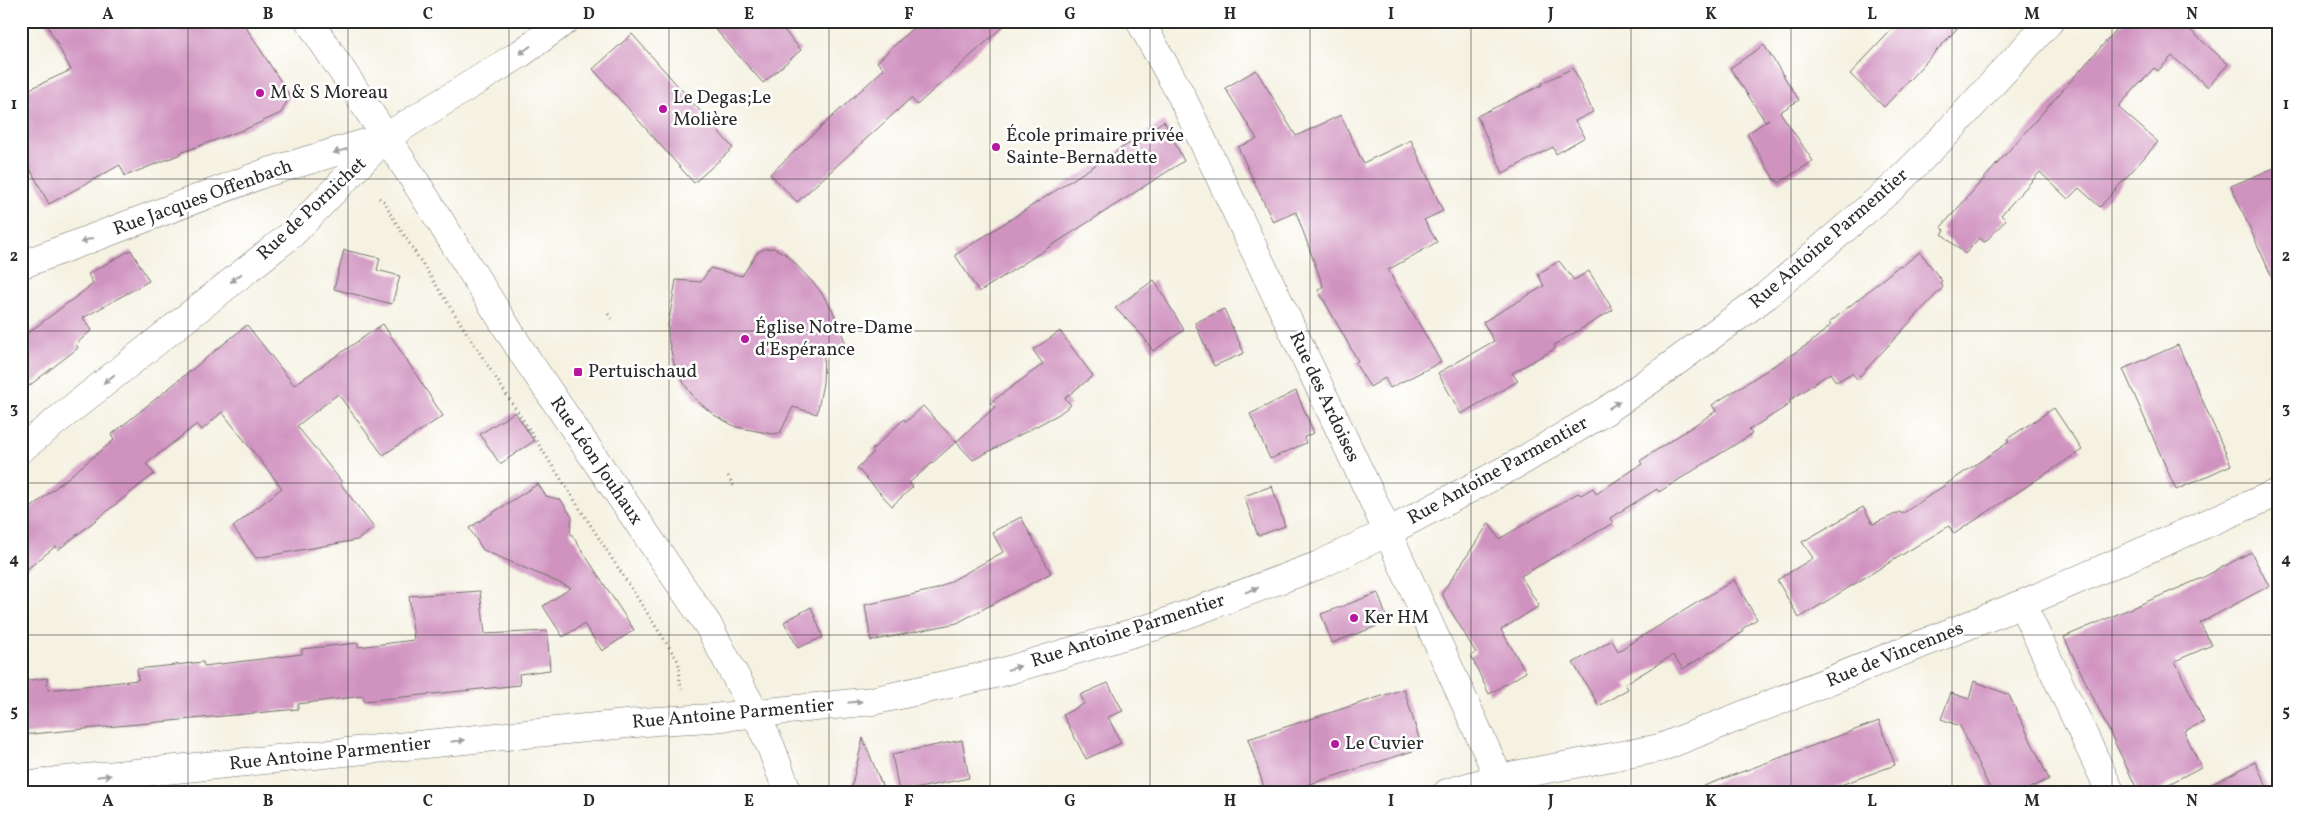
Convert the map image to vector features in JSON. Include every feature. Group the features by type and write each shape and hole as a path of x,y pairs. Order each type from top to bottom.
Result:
{"street":[{"name":"Rue Léon Jouhaux","path":"309,21 531,366 701,615 755,712 771,747 788,793"},
{"name":"Rue de Pornichet","path":"21,449 292,234 386,138 520,54 565,21"},
{"name":"Rue des Ardoises","path":"1140,21 1181,95 1388,532 1499,778"},
{"name":"Rue Antoine Parmentier","path":"21,787 56,781 872,701 1025,665 1156,626 1319,565 1388,532 1522,461 1604,412 1767,295 1893,186 1948,132 2050,21"},
{"name":"Rue Jacques Offenbach","path":"21,265 265,173 386,138"},
{"name":"Rue de Vincennes","path":"1447,793 1499,778 1660,748 2022,604 2279,492"},
{"path":"2022,604 2111,793"}],"path":[{"path":"379,198 385,202 391,216 675,656 680,669 678,678"},
{"path":"608,314 612,320"},
{"path":"728,476 735,488"}],"building":[{"path":"45,21 242,21 290,96 281,113 248,128 125,176 120,165 49,204 21,152 21,93 71,70"},
{"path":"708,21 776,21 801,50 763,83"},
{"path":"920,21 1009,21 917,105 911,98 797,202 770,174 884,69 877,62"},
{"path":"1900,21 1964,21 1884,107 1850,74"},
{"path":"2124,21 2180,21 2228,64 2208,87 2172,56 2158,71 2154,68 2118,107 2158,142 2100,207 2079,188 2068,199 2040,172 2001,215 2006,220 1985,242 1979,238 1965,254 1942,234 1945,231 1941,227"},
{"name":"Le Degas;Le Molière","path":"632,34 733,148 694,183 593,69"},
{"path":"1764,45 1799,100 1780,112 1813,161 1779,183 1777,180 1775,181 1747,134 1769,119 1765,121 1730,68"},
{"path":"1573,68 1593,112 1575,121 1585,137 1556,154 1553,147 1503,173 1477,116"},
{"path":"1256,70 1296,136 1341,115 1363,163 1411,140 1443,211 1424,220 1437,242 1388,270 1441,362 1390,388 1385,378 1370,387 1355,363 1358,361 1318,290 1323,286 1296,212 1273,222 1238,147 1257,139 1225,88"},
{"path":"1164,121 1184,161 979,292 955,255"},
{"path":"2279,166 2279,293 2231,186"},
{"name":"Église Notre-Dame d'Espérance","path":"773,248 786,254 818,288 832,309 846,344 824,355 823,383 817,414 793,407 780,433 772,434 736,427 714,415 696,400 685,385 674,364 669,342 668,326 676,280 701,282 710,268 742,276 757,253 764,249"},
{"path":"131,250 149,281 83,318 92,330 76,344 78,348 21,392 21,338 93,284 88,274"},
{"path":"344,250 380,258 377,270 400,276 392,304 334,289"},
{"path":"1920,252 1942,281 1940,283 1943,287 1857,379 1852,373 1836,382 1830,373 1789,401 1790,404 1749,430 1752,434 1659,492 1657,489 1610,518 1613,523 1521,576 1539,606 1501,630 1526,672 1489,694 1471,656 1476,653 1442,593 1489,523 1499,539 1578,493 1581,495 1593,488 1596,494 1642,464 1640,461 1716,411 1712,405 1810,343 1831,325 1829,323 1900,265 1902,266"},
{"path":"1559,261 1574,280 1589,271 1613,310 1554,345 1556,348 1512,373 1518,381 1461,414 1438,373 1494,341 1483,322 1544,286 1538,274"},
{"path":"1154,280 1184,330 1153,351 1143,336 1115,308"},
{"path":"1224,309 1244,353 1214,366 1195,323"},
{"path":"383,324 443,416 383,455 338,394 297,426 342,482 340,483 374,528 357,540 256,558 233,527 282,488 222,412 202,430 197,424 146,464 154,474 58,550 56,546 21,574 21,516 114,440 111,435 247,325 294,385"},
{"path":"1060,331 1093,376 1065,398 1071,405 1059,414 973,460 956,442 995,407 990,403 1043,364 1033,350"},
{"path":"2178,345 2231,465 2176,490 2123,369"},
{"path":"1296,391 1314,433 1304,437 1306,443 1270,459 1250,414"},
{"path":"923,406 956,442 909,483 913,487 892,506 857,468 874,452 872,450 904,419 906,422"},
{"path":"2054,408 2082,450 1954,534 1949,526 1799,618 1777,580 1813,558 1802,542 1863,507 1873,524 1900,512 1902,514 2009,442 2007,439"},
{"path":"515,412 534,441 500,464 480,434"},
{"path":"538,484 546,496 561,500 572,517 570,532 634,630 602,651 584,624 563,637 543,606 571,588 483,550 469,528"},
{"path":"1272,486 1285,526 1258,536 1244,496"},
{"path":"1021,517 1051,573 957,623 871,641 865,605 937,589 1003,552 992,532"},
{"path":"2251,552 2269,586 2200,623 2212,645 2175,661 2204,722 2184,731 2201,767 2152,793 2139,793 2064,637 2202,578"},
{"path":"1734,580 1757,619 1742,629 1743,632 1683,669 1673,655 1625,684 1628,689 1599,706 1573,663 1612,640 1618,651"},
{"path":"480,591 485,634 547,631 550,670 519,674 520,685 364,701 363,696 298,704 298,709 21,735 21,681 47,678 48,690 138,680 137,669 203,662 204,666 302,654 302,649 358,643 358,647 414,640 409,596"},
{"name":"Ker HM","path":"1378,593 1388,622 1332,643 1321,614"},
{"path":"811,607 823,637 798,648 784,622"},
{"path":"1974,681 2009,695 2049,779 2020,793 1992,793 1960,726 1941,719 1951,693 1969,699"},
{"path":"1108,683 1123,711 1108,717 1121,743 1086,759 1063,715 1085,703 1080,695"},
{"name":"Le Cuvier","path":"1404,689 1422,748 1282,793 1266,793 1248,739"},
{"path":"1879,721 1895,765 1819,793 1693,793 1693,790"},
{"path":"863,738 885,793 850,793"},
{"path":"962,740 969,778 899,792 892,754"},
{"path":"2255,762 2270,793 2195,793"}],"place":[{"name":"M & S Moreau","path":"260,93"},
{"name":"Le Degas;Le Molière","path":"663,109"},
{"name":"École primaire privée Sainte-Bernadette","path":"996,147"},
{"name":"Église Notre-Dame d'Espérance","path":"745,339"},
{"name":"Pertuischaud","path":"578,372"},
{"name":"Ker HM","path":"1354,618"},
{"name":"Le Cuvier","path":"1335,744"}]}
